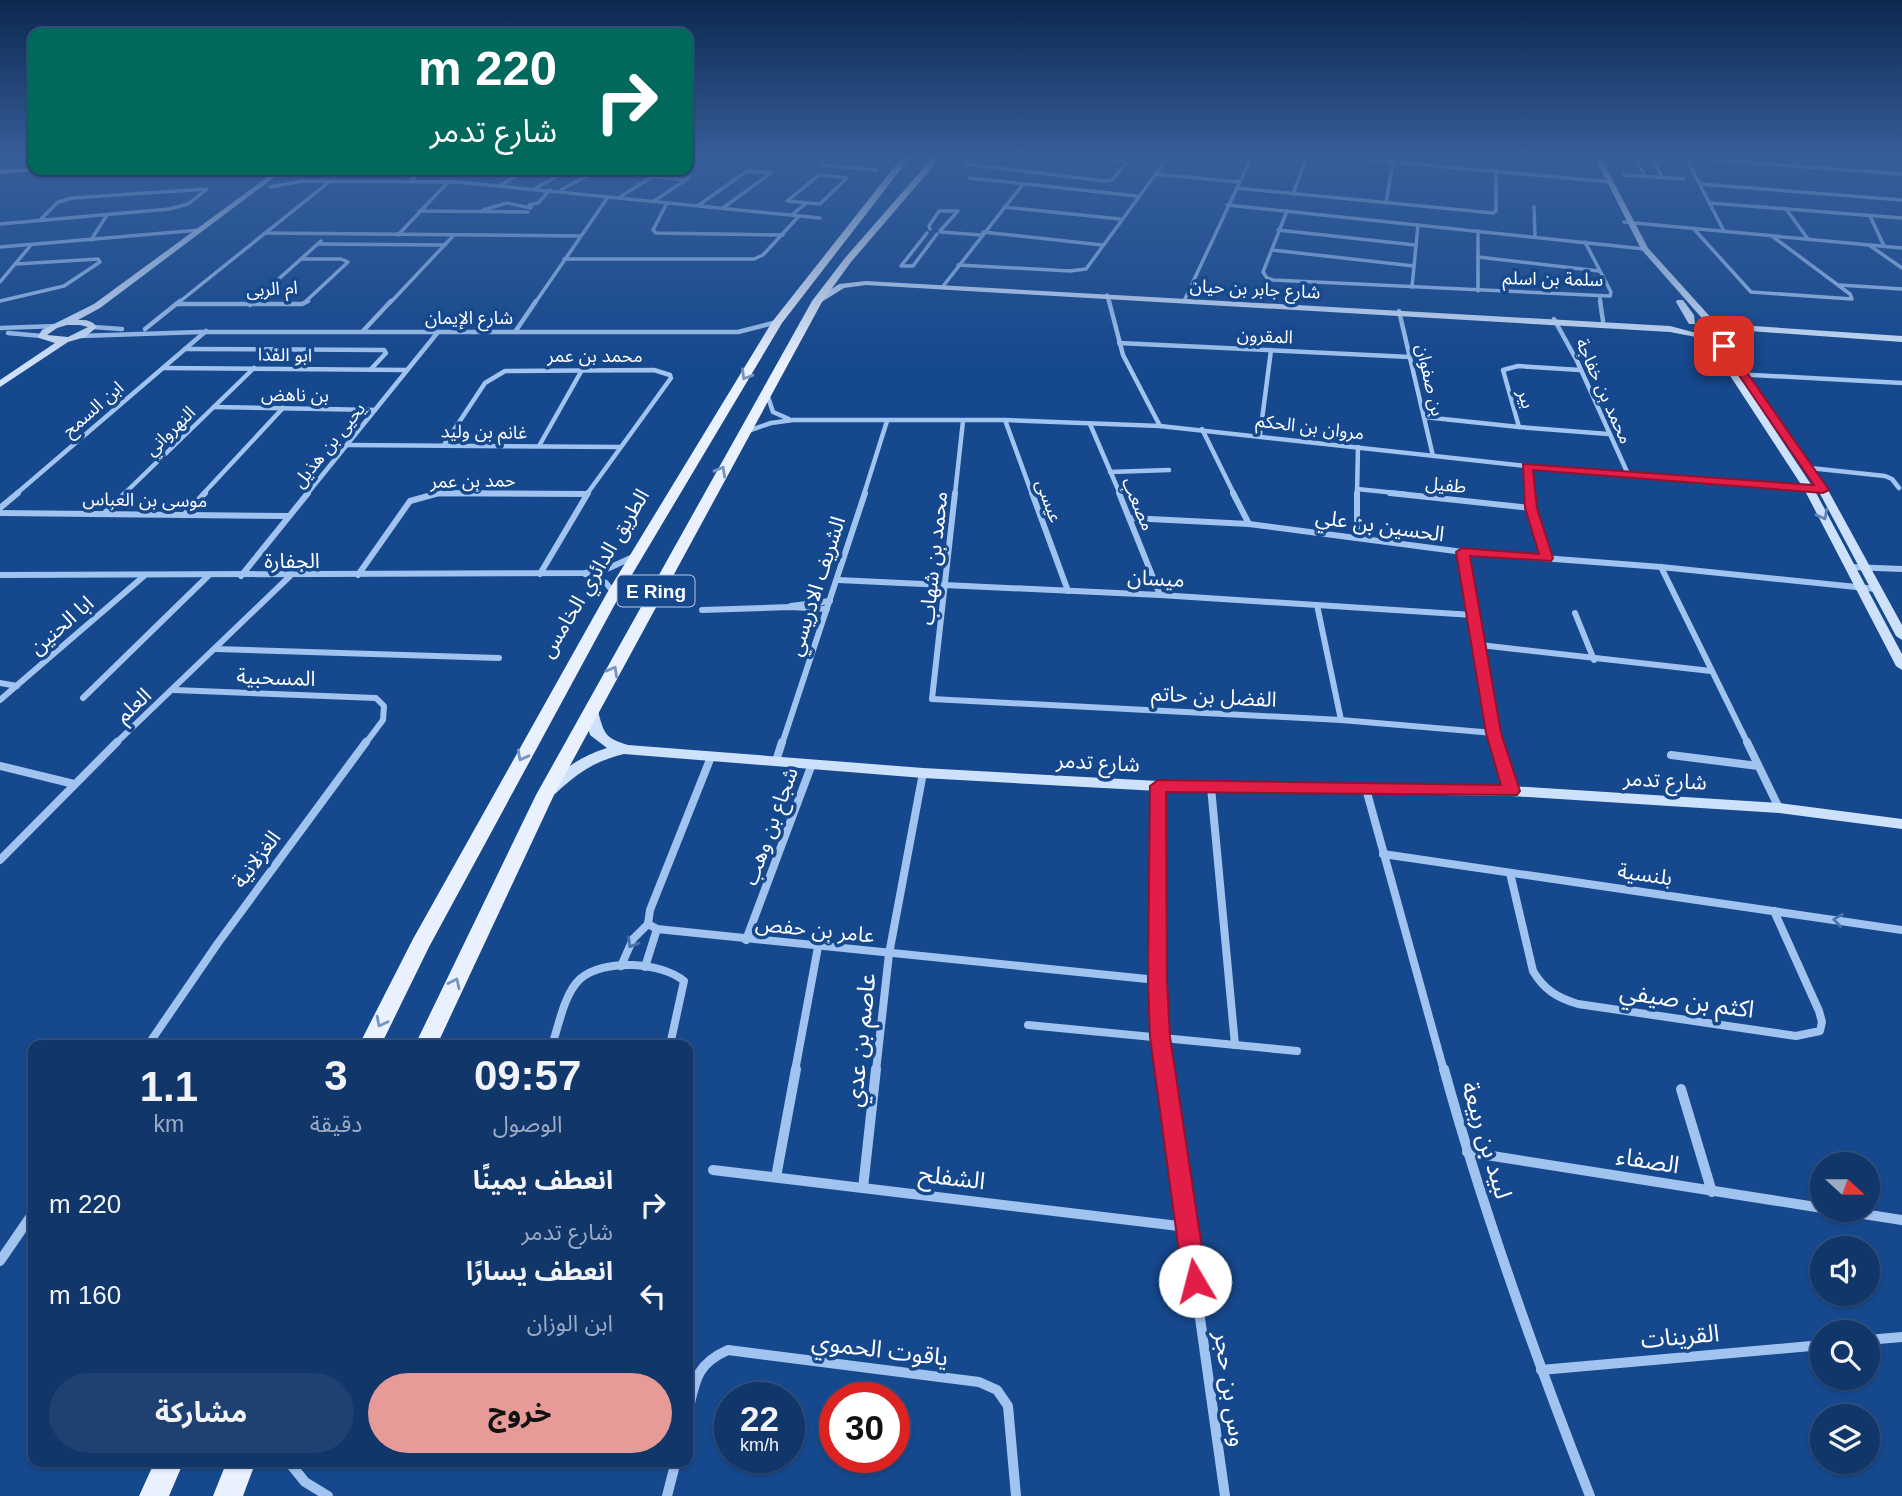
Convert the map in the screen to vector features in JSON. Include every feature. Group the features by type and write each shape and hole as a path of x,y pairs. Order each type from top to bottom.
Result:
{"main road":[{"name":"الطريق الدائري الخامس","path":"372,1040 439,909 614,593 760,339 777,322 852,226"},
{"name":"E Ring","path":"428,1040 545,795 742,434 817,301 877,226"},
{"path":"154,1496 167,1467"},
{"path":"228,1496 240,1467"}],"street":[{"path":"91,240 100,226"},
{"path":"0,377 39,348 44,332 97,306 206,226"},
{"path":"0,330 67,339 79,336 92,326 102,311 217,226"},
{"path":"145,329 274,226"},
{"path":"398,235 406,226"},
{"path":"515,332 587,226"},
{"path":"655,226 653,230 656,233 783,235"},
{"path":"564,259 754,259 763,255 791,226"},
{"path":"929,226 929,231"},
{"path":"945,226 939,232 913,266 901,266 922,236 929,231 939,232 1102,245"},
{"path":"944,285 988,226"},
{"path":"958,265 1076,271 1086,269 1115,226"},
{"path":"1184,300 1218,226"},
{"name":"سلمة بن اسلم","path":"1280,226 1263,272 1267,278 1600,298 1612,294 1585,242"},
{"path":"1412,288 1418,226"},
{"path":"1426,226 1641,248 1711,323"},
{"path":"1535,226 1535,237"},
{"path":"1630,226 1641,248 1690,315 1688,328 1715,346 1810,468 1902,636"},
{"path":"1669,226 1902,248"},
{"path":"1721,226 1724,231"},
{"path":"1798,226 1808,239"},
{"path":"1875,226 1884,246"},
{"path":"1693,228 1745,289 1755,294 1852,299 1839,285 1772,236"},
{"path":"0,247 200,230"},
{"path":"1278,230 1415,245"},
{"name":"سلمة بن اسلم","path":"1478,231 1478,291"},
{"path":"171,233 192,236"},
{"path":"265,233 580,236"},
{"path":"250,305 330,234"},
{"path":"363,331 454,235"},
{"path":"318,244 445,245"},
{"path":"0,282 31,245"},
{"path":"1869,245 1902,268"},
{"path":"1272,250 1414,266"},
{"path":"1479,257 1600,271"},
{"path":"0,301 64,286 100,262 98,259 85,258 17,264"},
{"name":"ام الربى","path":"176,304 294,305 309,301 348,262 341,259 302,259"},
{"name":"شارع جابر بن حيان","path":"848,260 847,272 855,278 1107,296"},
{"name":"شارع جابر بن حيان","path":"817,301 842,286 858,283 1555,321 1670,329 1700,335 1725,333"},
{"path":"1839,285 1902,289"},
{"path":"1107,296 1119,343 1160,426"},
{"path":"1600,298 1603,321"},
{"name":"بن صفوان","path":"1399,312 1433,456"},
{"name":"شارع جابر بن حيان","path":"1555,321 1711,323 1725,333"},
{"name":"محمد بن خفاجة","path":"1555,321 1628,474"},
{"path":"0,330 80,322 92,326"},
{"name":"شارع الإيمان","path":"92,326 203,331 738,332 777,322"},
{"name":"شارع الإيمان","path":"79,336 203,331"},
{"name":"ابن السمح","path":"0,510 203,331"},
{"name":"يحيى بن هذيل","path":"241,576 438,332"},
{"name":"شارع الإيمان","path":"738,332 760,339"},
{"path":"1902,341 1725,333 1724,346 1809,489 1902,666"},
{"path":"0,384 67,339"},
{"name":"المقرون","path":"1119,343 1410,357"},
{"path":"184,349 384,351 386,353 371,369"},
{"path":"1260,435 1270,350"},
{"name":"بير","path":"1580,370 1518,366 1503,370 1519,427 1608,434"},
{"name":"ابو الفدا","path":"162,368 408,370"},
{"name":"النهرواني","path":"104,514 254,368"},
{"name":"محمد بن عمر","path":"444,446 485,383 496,374 514,370 654,370 670,375 671,378 587,494 540,574"},
{"path":"539,446 582,370"},
{"path":"1740,375 1900,383 1902,388"},
{"path":"767,389 770,408 778,415 793,420"},
{"name":"بن ناهض","path":"214,407 375,410"},
{"path":"184,515 283,408"},
{"path":"1424,417 1519,427"},
{"name":"مروان بن الحكم","path":"742,434 760,426 793,420 1005,421 1160,426 1527,466 1823,490"},
{"name":"الشريف الادريسي","path":"776,761 838,580 887,421"},
{"name":"محمد بن شهاب","path":"932,699 963,421"},
{"name":"عيسى","path":"1005,421 1068,591"},
{"name":"مصعب","path":"1090,424 1160,595"},
{"path":"1202,429 1249,524"},
{"name":"غانم بن وليد","path":"347,444 620,447"},
{"path":"1357,537 1358,447"},
{"path":"1527,466 1531,508 1547,558"},
{"path":"1810,468 1885,476 1892,479 1899,488"},
{"path":"1110,472 1169,470"},
{"name":"طفيل","path":"1357,489 1531,508"},
{"name":"حمد بن عمر","path":"358,575 405,507 417,497 439,493 587,494"},
{"name":"موسى بن العباس","path":"0,510 289,516"},
{"name":"الحسين بن علي","path":"1130,517 1249,524 1462,552 1661,566 1877,589"},
{"path":"1462,552 1494,733 1511,791"},
{"name":"الجفارة","path":"0,575 585,573 609,568 638,553"},
{"path":"1661,566 1710,671 1779,807"},
{"path":"1850,567 1902,569"},
{"path":"585,573 606,583 614,593"},
{"name":"ابا الحنين","path":"0,700 144,576"},
{"path":"83,698 208,576"},
{"name":"العلم","path":"0,860 74,784 290,576"},
{"name":"ميسان","path":"838,580 1160,595 1473,615"},
{"path":"790,607 800,603 830,601"},
{"path":"1317,605 1341,720"},
{"path":"702,610 790,607 828,609"},
{"path":"1575,613 1594,660"},
{"path":"1480,645 1710,671"},
{"path":"216,649 499,658"},
{"path":"0,683 17,686"},
{"name":"المسحبية","path":"174,690 376,698"},
{"name":"الغزلانية","path":"151,1040 218,943 383,720 384,706 376,698"},
{"name":"الفضل بن حاتم","path":"932,699 1341,720 1494,733"},
{"name":"شارع تدمر","path":"591,711 597,735 609,744 627,750 923,773 1158,786 1511,791 1779,807 1902,824"},
{"name":"شارع تدمر","path":"545,795 581,762 599,755 627,750"},
{"path":"1671,755 1758,766"},
{"path":"645,967 652,926 650,910 711,757"},
{"name":"شجاع بن وهب","path":"746,940 811,764"},
{"path":"0,766 74,784"},
{"name":"عاصم بن عدي","path":"863,1188 888,954 923,773"},
{"name":"وس بن حجر","path":"1158,786 1157,981 1160,1037 1225,1496"},
{"path":"1211,786 1235,1045"},
{"name":"لبيد بن ربيعة","path":"1366,789 1467,1152 1541,1370 1590,1496"},
{"name":"بلنسية","path":"1383,854 1902,930"},
{"name":"اكثم بن صيفي","path":"1510,873 1532,971 1539,984 1549,993 1578,1004 1796,1036 1810,1035 1820,1031 1822,1022 1819,1011 1774,911"},
{"path":"621,966 633,939 652,926"},
{"name":"عامر بن حفص","path":"652,926 746,940 1157,981"},
{"path":"776,1177 818,947"},
{"path":"554,1040 576,984 581,978 596,970 621,966 672,970 684,981 671,1040"},
{"path":"1028,1025 1297,1051"},
{"path":"1681,1089 1712,1192"},
{"name":"الصفاء","path":"1467,1152 1810,1206"},
{"name":"الشفلح","path":"713,1170 1187,1227"},
{"path":"1880,1217 1902,1220"},
{"path":"0,1261 28,1220"},
{"path":"1880,1339 1902,1337"},
{"name":"القرينات","path":"1541,1370 1810,1346"},
{"name":"ياقوت الحموي","path":"693,1391 698,1370 712,1356 728,1350 979,1382 997,1390 1008,1406 1016,1496"},
{"path":"293,1467 305,1482 328,1496"},
{"path":"667,1496 674,1467"}],"route":[{"path":"1195,1281 1160,1037 1157,981 1158,786 1511,791 1494,733 1462,552 1547,558 1531,508 1527,466 1823,490 1724,346"}]}
